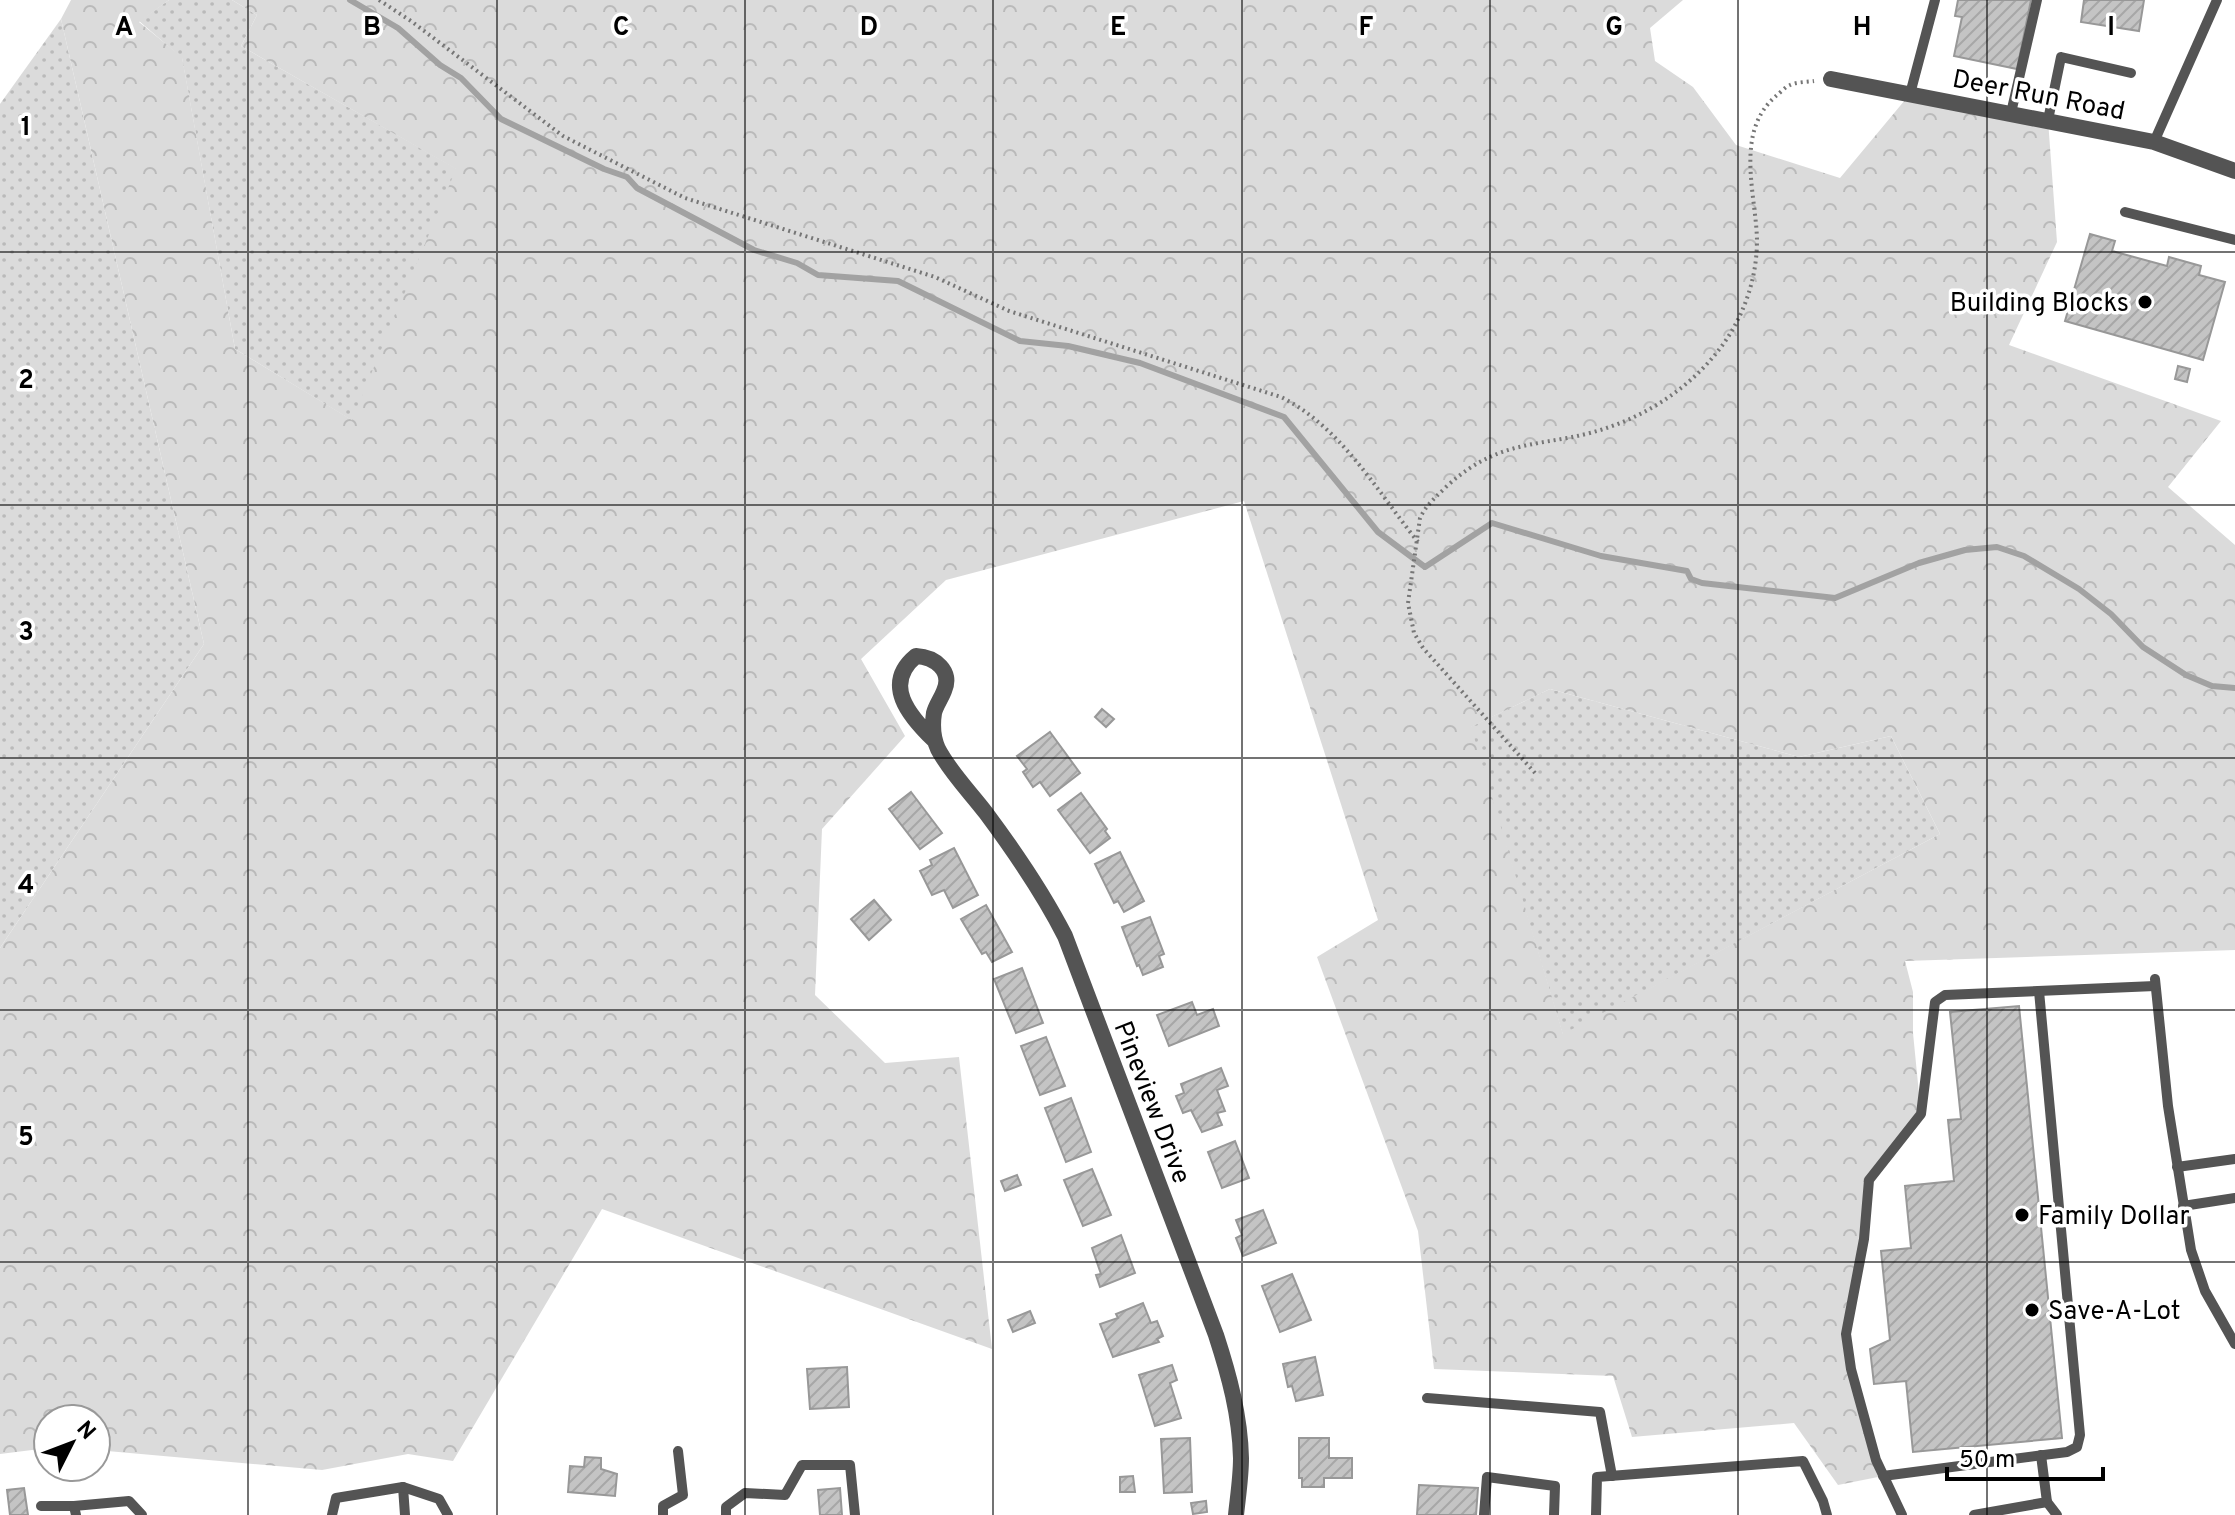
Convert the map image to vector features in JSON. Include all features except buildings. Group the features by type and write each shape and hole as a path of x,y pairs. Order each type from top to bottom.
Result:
{"street":[{"name":"Deer Run Road","path":"1831,79 2154,142 2235,171"},
{"name":"Pineview Drive","path":"934,740 908,708 898,684 901,672 916,656 929,657 941,666 947,679 932,727 940,752 1020,858 1045,895 1065,936 1229,1375 1241,1459 1236,1515"}],"lane":[{"path":"1910,94 1935,0"},
{"path":"2011,113 2037,0"},
{"path":"2154,142 2217,0"},
{"path":"2048,120 2061,57 2131,73"},
{"path":"2125,212 2235,240"},
{"path":"1902,1515 1876,1460 1851,1369 1846,1334 1864,1239 1869,1180 1921,1114 1935,1002 1945,995 2155,982 2177,1167 2191,1250 2205,1291 2234,1340"},
{"path":"1883,1476 2067,1452 2077,1447 2080,1435 2039,991"},
{"path":"2177,1167 2235,1159"},
{"path":"2183,1206 2235,1198"},
{"path":"1427,1398 1600,1412 1612,1476"},
{"path":"663,1515 663,1506 683,1495 678,1451"},
{"path":"2041,1455 2047,1502 2057,1515"},
{"path":"1596,1515 1597,1477 1803,1461 1827,1515"},
{"path":"726,1515 726,1507 745,1493 785,1495 802,1465 850,1465 855,1515"},
{"path":"1484,1515 1487,1477 1555,1486 1554,1515"},
{"path":"403,1487 405,1515"},
{"path":"332,1515 336,1498 403,1487 439,1499 448,1515"},
{"path":"41,1506 75,1510 129,1501 142,1515"},
{"path":"1974,1515 2047,1502"}],"path":[{"path":"379,0 563,136 685,198 935,277 1009,311 1281,397 1304,408 1332,433 1418,542"},
{"path":"1535,773 1423,648 1414,633 1408,603 1420,518 1425,507 1475,464 1499,451 1575,437 1613,426 1648,411 1702,369 1723,344 1741,314 1749,292 1757,240 1750,173 1751,148 1760,117 1771,100 1790,85 1831,79"}],"green space":[{"path":"71,0 169,0 139,22 182,57 235,349 352,420 456,169 241,46 257,15 232,0 1683,0 1650,28 1655,61 1693,87 1736,145 1840,178 1910,94 2048,120 2057,242 2009,345 2221,421 2168,487 2235,545 2235,950 1905,961 1913,992 1913,1033 1921,1114 1869,1180 1846,1334 1883,1476 1838,1485 1794,1423 1632,1437 1613,1376 1434,1369 1418,1231 1317,957 1378,920 1244,501 946,580 861,659 905,736 822,829 815,995 885,1063 959,1057 992,1349 602,1209 453,1461 408,1454 322,1470 112,1451 112,1403 32,1403 32,1450 0,1454 0,948 204,644 61,19","holes":["1550,689 1799,757 1891,736 1940,834 1563,1034 1471,727"]},
{"path":"169,0 232,0 257,15 241,46 457,169 353,421 235,349 182,58 139,21"},
{"path":"61,19 204,644 0,948 0,104"},
{"path":"1550,689 1799,757 1891,736 1940,834 1563,1035 1470,727"}],"waterway":[{"path":"350,0 398,28 440,65 461,78 501,119 627,177 637,188 754,250 797,263 818,275 898,281 1020,341 1068,346 1140,363 1284,417 1378,532 1425,567 1492,523 1601,556 1687,571 1691,579 1702,583 1835,598 1919,563 1965,550 1997,547 2024,556 2079,589 2111,614 2143,647 2186,675 2212,686 2235,688"}],"place":[{"name":"Building Blocks","path":"2145,302"},
{"name":"Family Dollar","path":"2022,1215"},
{"name":"Save-A-Lot","path":"2032,1310"}]}
